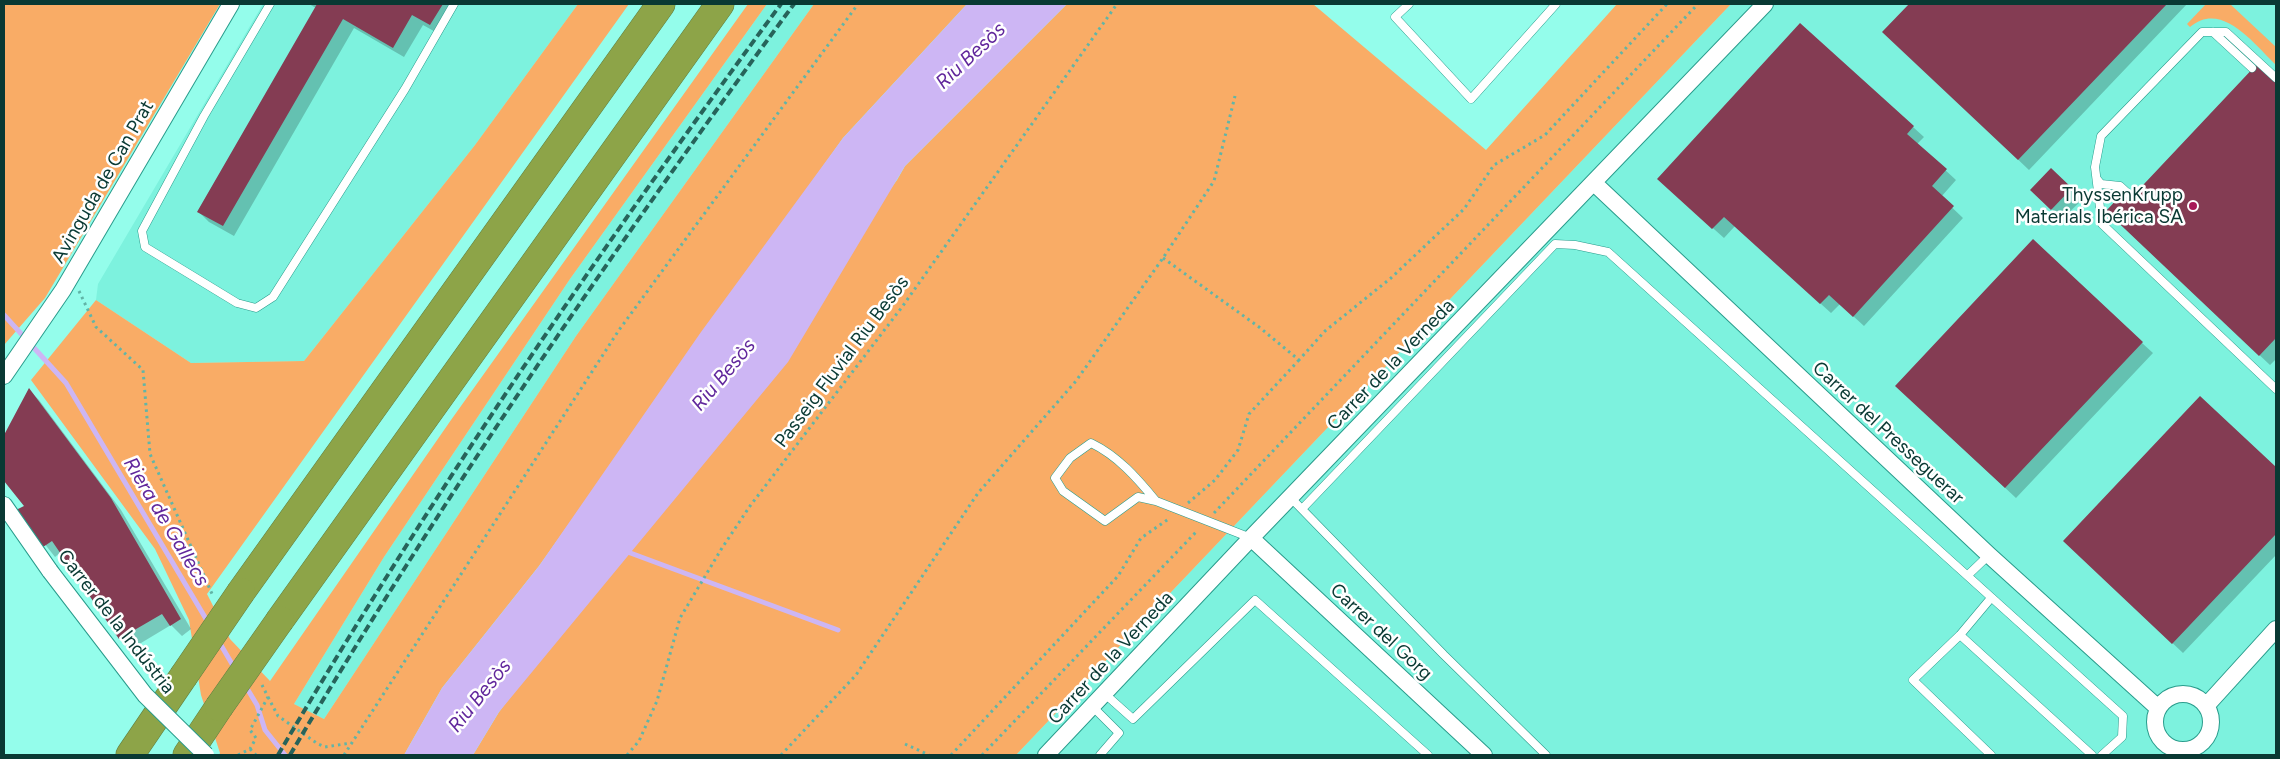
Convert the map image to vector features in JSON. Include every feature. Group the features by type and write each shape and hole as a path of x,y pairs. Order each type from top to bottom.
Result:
{"highway":[{"path":"130,755 241,592 661,4"},
{"path":"187,755 280,620 720,4"}],"street":[{"name":"Avinguda de Can Prat","path":"4,376 63,290 231,4"},
{"name":"Carrer de la Verneda","path":"1046,755 1251,538 1296,503 1594,183 1765,4"},
{"name":"Carrer del Presseguerar","path":"1594,183 1989,555 2158,708"},
{"name":"Carrer de la Indústria","path":"4,506 50,571 145,695 206,755"},
{"name":"Carrer del Gorg","path":"1251,538 1484,755"},
{"path":"2206,706 2276,629"},
{"path":"2186,694 2199,699 2206,706 2211,720 2206,750 2164,751 2155,729 2154,719 2158,708 2168,697 2186,694"}],"lane":[{"path":"270,4 204,116 142,231 145,247 236,303 256,308 273,297 405,89 454,4"},
{"path":"1409,4 1395,17 1471,99 1556,4"},
{"path":"2276,78 2226,32 2202,32 2101,136 2095,167 2102,224 2276,390"},
{"path":"2213,32 2252,68"},
{"path":"2097,179 2101,184 2120,186 2132,197"},
{"path":"1546,755 1296,503 1555,244 1575,245 1608,252 2123,716 2122,737 2102,755"},
{"path":"1156,501 1134,475 1107,451 1091,443 1070,458 1055,478 1063,491 1105,521 1138,497 1156,501 1251,538"},
{"path":"1968,575 1989,555"},
{"path":"1991,598 1960,635 1913,680 1991,755"},
{"path":"1105,694 1133,720 1255,600 1428,755"},
{"path":"1960,635 2092,755"},
{"path":"1093,707 1120,733 1100,755"}],"path":[{"path":"344,755 619,330 858,4"},
{"name":"Passeig Fluvial Riu Besòs","path":"627,755 638,741 658,701 680,618 722,548 760,492 902,307 1117,4"},
{"path":"951,755 1118,576 1141,538 1180,510 1220,472 1238,450 1249,414 1325,331 1391,278 1464,209 1494,165 1545,135 1667,4"},
{"path":"982,755 1698,4"},
{"path":"781,755 856,675 978,493 1076,382 1164,258 1214,181 1235,96"},
{"path":"1164,258 1259,327 1300,360"},
{"path":"72,274 96,327 143,370 150,454 196,560"},
{"path":"268,697 278,716 318,744 325,746 351,743"},
{"path":"905,744 929,755"},
{"path":"238,755 250,749 256,755"}],"shaded area":[{"path":"4,4 220,4 45,298 4,345"},
{"path":"263,4 578,4 475,145 304,361 191,363 96,300 98,284"},
{"path":"578,4 629,4 207,594 230,639 270,681 451,420 748,4 767,4 570,279 384,557 294,704 324,719 576,336 814,4 967,4 843,138 539,566 442,688 404,755 219,755 220,753 201,695 189,620 155,549 31,380 96,300 191,363 304,361 475,145"},
{"path":"767,4 814,4 576,336 324,719 294,704 384,557 570,279"},
{"path":"1067,4 1313,4 1486,150 1617,4 1731,4 1016,755 473,755 499,712 897,180 905,166"},
{"path":"1731,4 2276,4 2276,755 1016,755"},
{"path":"2206,4 2230,4 2276,47 2276,65 2248,37 2237,28 2225,22 2214,19 2202,20 2190,27 2187,24"}],"water":[{"name":"Riu Besòs","path":"967,4 1067,4 905,166 788,362 499,712 473,755 404,755 442,688 539,566 701,332 843,138"}],"building":[{"path":"317,4 443,4 430,25 412,15 393,48 343,19 223,226 197,212"},
{"path":"1909,4 2167,4 2018,160 1882,32"},
{"path":"1800,23 1914,126 1907,134 1947,169 1932,186 1954,206 1853,317 1829,295 1820,304 1724,217 1712,229 1657,179"},
{"name":"ThyssenKrupp Materials Ibérica SA","path":"2258,63 2276,80 2276,338 2259,356 2106,211 2120,196 2128,201"},
{"path":"2051,168 2072,188 2051,210 2030,190"},
{"path":"2033,239 2143,342 2005,488 1895,386"},
{"path":"29,388 111,498 181,619 170,626 162,614 119,639 52,541 43,547 16,510 24,506 4,481 4,435"},
{"path":"2200,396 2276,467 2276,534 2172,644 2063,541"}],"waterway":[{"name":"Riera de Gallecs","path":"4,315 66,383 209,624"},
{"path":"625,551 838,630"},
{"name":"Riera de Gallecs","path":"218,640 235,669"},
{"name":"Riera de Gallecs","path":"245,685 257,705 265,730 285,755"}],"railway":[{"path":"278,755 336,658 457,467 648,187 781,4"},
{"path":"290,755 470,467 596,279 794,4"}],"place":[{"name":"ThyssenKrupp Materials Ibérica SA","path":"2193,206"}]}
